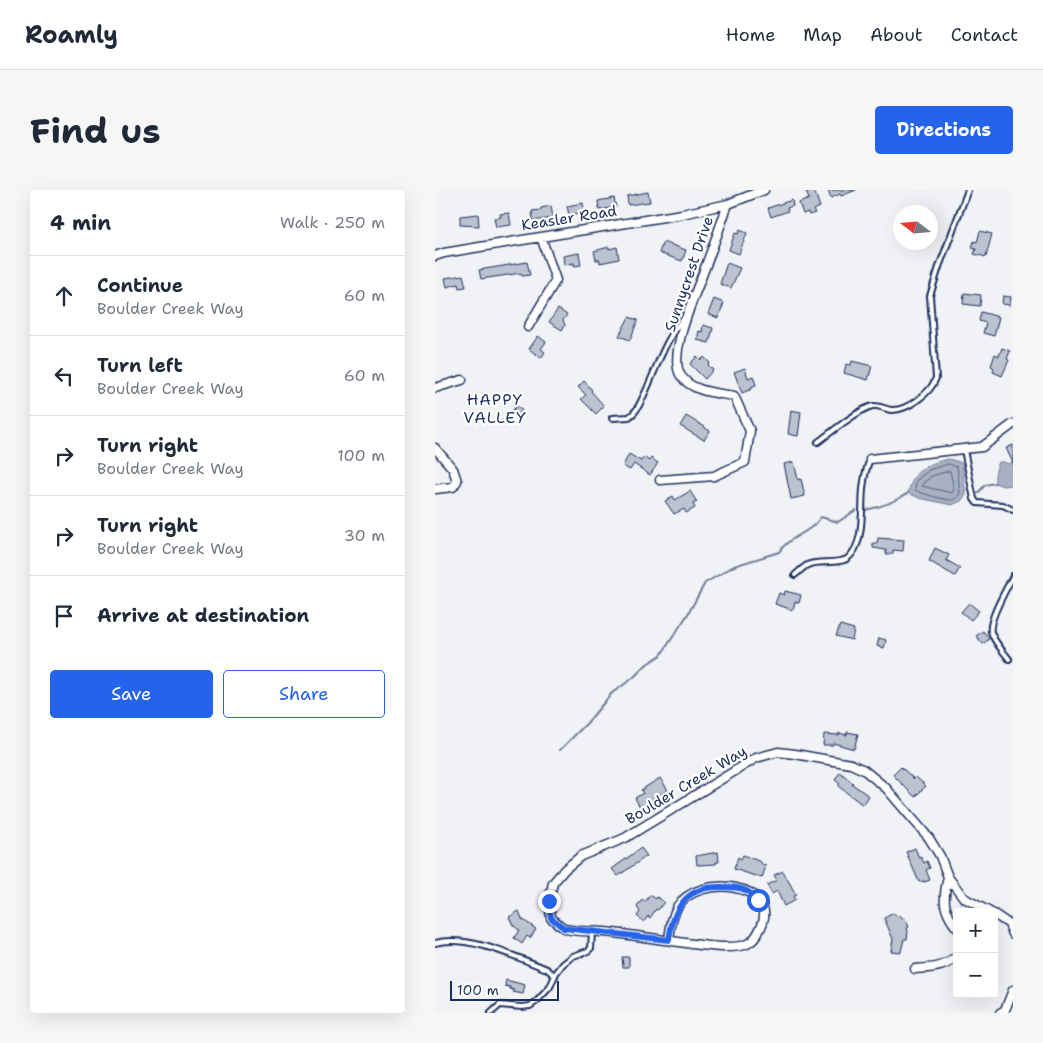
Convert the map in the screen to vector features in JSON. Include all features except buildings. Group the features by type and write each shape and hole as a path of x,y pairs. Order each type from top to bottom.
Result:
{"street":[{"name":"Keasler Road","path":"435,256 453,251 682,214 728,204 764,190"},
{"name":"Sunnycrest Drive","path":"660,480 714,476 745,462 750,431 734,396 700,389 684,380 679,375 677,357 686,316 728,204"},
{"path":"528,327 556,280 541,237"},
{"path":"435,388 462,380"},
{"path":"870,459 964,450 985,446 1013,424"},
{"path":"435,448 453,469 457,481 453,487 435,489"},
{"name":"Boulder Creek Way","path":"669,940 677,908 691,894 701,889 711,887 740,888 749,891 758,900 763,910 763,922 757,936 747,944 730,947 564,928 551,918 549,901 553,883 565,869 581,856 625,838 756,758 778,752 851,764 865,770 886,788 929,838 940,856 948,877"},
{"path":"948,877 964,898 983,908"},
{"path":"948,877 943,899 949,919 953,924"},
{"path":"998,917 1009,924 1013,934"},
{"path":"915,969 947,965 953,960"},
{"path":"1000,1013 1005,1010 1013,990"}],"lane":[{"path":"818,442 864,410 873,406 897,410 924,396 935,383 930,296 968,190"},
{"path":"612,418 632,416 678,324 686,316"},
{"path":"964,450 973,499 977,502 1003,505 1013,510"},
{"path":"795,575 808,564 822,561 843,561 853,552 860,536 864,480 870,459"},
{"path":"1009,659 996,642 991,631 992,621 1013,576"},
{"path":"491,1013 500,1005 522,1007 530,1006 537,1001 550,988 563,964 573,956 588,951 591,948 593,931"},
{"path":"435,943 443,941 480,944 547,969 555,976"}],"water":[{"path":"949,459 962,463 966,495 961,501 952,505 919,498 908,493 914,478 922,469"},
{"path":"999,462 1008,464 1013,462 1013,485 1003,486 995,483 995,472"}],"waterway":[{"path":"978,493 985,485 995,483"},
{"path":"865,510 888,504 908,493"},
{"path":"560,750 587,723 612,693 661,655 688,614 705,583 734,566 779,552 788,542 812,527 821,517 838,522 856,510"}],"district":[{"name":"HAPPY VALLEY","path":"495,408"}],"route":[{"path":"549,901 551,918 564,928 669,940 677,908 691,894 701,889 711,887 740,888 749,891 758,900"}]}
